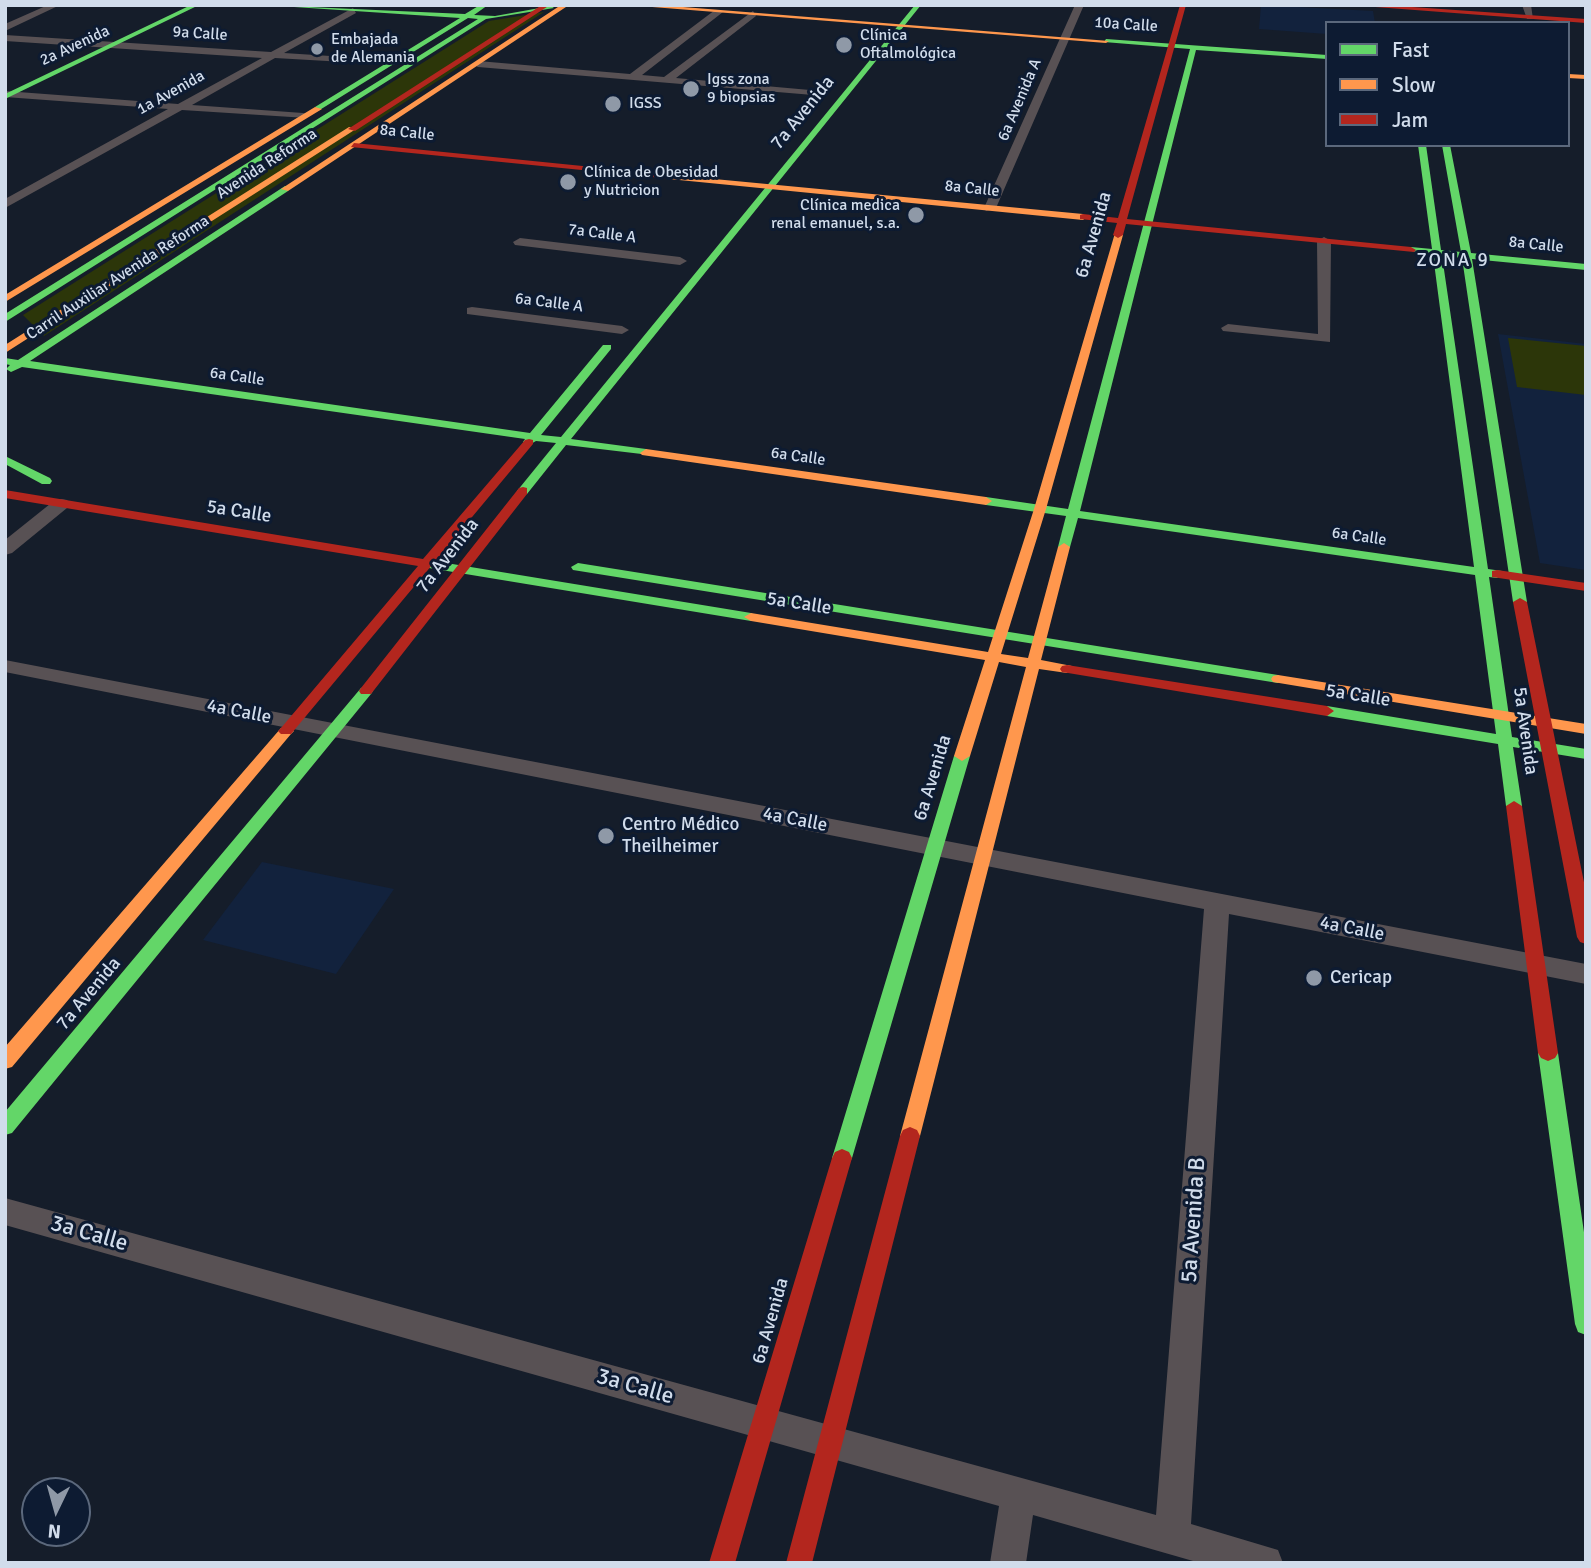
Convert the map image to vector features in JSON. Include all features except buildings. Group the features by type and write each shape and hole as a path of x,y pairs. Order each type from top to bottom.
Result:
{"main road":[{"name":"2a Avenida","path":"7,95 118,45 196,5"},
{"path":"267,5 467,17"},
{"name":"Avenida Reforma","path":"5,319 53,281 268,147 360,96 383,81 400,64 484,12 505,5"},
{"path":"268,147 303,116 400,64 467,17 484,12 559,5"},
{"path":"474,59 499,49 566,5"},
{"name":"10a Calle","path":"630,5 1172,46 1196,41 1325,57"},
{"path":"869,37 897,5"},
{"name":"7a Avenida","path":"5,1127 464,570 486,552 561,441 918,5"},
{"name":"6a Avenida","path":"722,1563 934,846 1040,509 1119,221 1183,5"},
{"path":"1352,5 1421,13 1528,11 1584,24"},
{"name":"Avenida Reforma","path":"5,350 222,214 397,109 428,82 474,59 542,8"},
{"path":"432,15 447,21 449,29"},
{"path":"799,1563 1042,641 1146,224 1196,41"},
{"name":"Carril Auxiliar Avenida Reforma","path":"11,371 354,145 397,109 474,59"},
{"path":"383,81 410,79 428,82 427,73 400,64"},
{"name":"7a Avenida","path":"806,111 825,89"},
{"path":"327,102 360,96"},
{"name":"8a Calle","path":"354,145 750,177 770,186 1324,241 1586,282"},
{"name":"5a Avenida","path":"1422,147 1586,1324"},
{"name":"5a Avenida","path":"1446,147 1468,263 1514,576 1546,723 1586,937"},
{"path":"729,202 750,177"},
{"path":"222,214 255,210"},
{"path":"186,237 188,254"},
{"path":"663,280 694,244"},
{"name":"8a Calle","path":"1468,263 1586,267"},
{"path":"5,299 53,281"},
{"name":"7a Avenida","path":"5,1061 428,564 437,544 626,325"},
{"path":"11,371 42,368"},
{"name":"6a Calle","path":"11,371 42,368 1586,587"},
{"path":"5,460 26,473 53,482 5,483"},
{"name":"5a Calle","path":"5,494 1586,754"},
{"path":"437,544 486,552"},
{"name":"5a Calle","path":"560,564 1586,729"}],"street":[{"path":"5,28 56,5"},
{"name":"6a Avenida A","path":"990,208 1080,5"},
{"name":"1a Avenida","path":"5,204 353,11"},
{"path":"633,77 718,12"},
{"path":"667,80 753,14"},
{"name":"9a Calle","path":"5,38 400,64"},
{"path":"474,59 667,80 825,89"},
{"path":"7,95 303,116"},
{"path":"1228,328 1325,339 1324,241"},
{"name":"7a Calle A","path":"520,242 680,261"},
{"name":"6a Calle A","path":"471,311 626,325"},
{"path":"5,549 61,503"},
{"name":"4a Calle","path":"5,666 1586,974"},
{"name":"5a Avenida B","path":"1172,1537 1217,902"},
{"name":"3a Calle","path":"5,1211 1265,1563"},
{"path":"1009,1563 1018,1494"}],"shaded area":[{"path":"1261,5 1373,11 1375,21 1325,21 1325,34 1259,29"},
{"path":"1498,334 1586,344 1586,570 1540,563"},
{"path":"262,862 394,889 336,974 203,940"}],"green space":[{"path":"544,12 44,336 23,315 489,21"},
{"path":"1508,338 1586,346 1586,395 1517,387"}],"traffic: fast":[{"path":"5,97 196,5"},
{"path":"267,5 495,18 551,8"},
{"path":"318,109 485,5"},
{"path":"523,491 918,5"},
{"path":"5,319 484,18"},
{"path":"1106,41 1325,57"},
{"path":"1064,547 1194,46"},
{"path":"1422,147 1514,806"},
{"path":"1446,147 1471,280 1520,602"},
{"path":"11,369 285,189"},
{"path":"1411,250 1586,267"},
{"path":"529,442 607,347"},
{"path":"5,361 646,453"},
{"path":"5,459 46,481"},
{"path":"986,501 1497,574"},
{"path":"428,564 751,617"},
{"path":"578,567 1278,679"},
{"path":"5,1127 366,691"},
{"path":"1327,711 1586,754"},
{"path":"842,1158 962,756"},
{"path":"1548,1053 1586,1324"}],"traffic: slow":[{"path":"285,189 566,5"},
{"path":"630,5 1106,41"},
{"path":"1570,76 1586,77"},
{"path":"5,299 318,109"},
{"path":"5,350 352,129"},
{"path":"672,177 1083,217"},
{"path":"962,756 1040,509 1118,235"},
{"path":"646,453 986,501"},
{"path":"910,1136 1064,547"},
{"path":"751,617 1067,669"},
{"path":"1278,679 1586,729"},
{"path":"5,1061 286,731"}],"traffic: jam":[{"path":"352,129 547,5"},
{"path":"1118,235 1183,5"},
{"path":"1352,5 1586,21"},
{"path":"354,145 672,177"},
{"path":"1083,217 1411,250"},
{"path":"286,731 529,442"},
{"path":"366,691 523,491"},
{"path":"5,494 428,564"},
{"path":"1497,574 1586,587"},
{"path":"1520,602 1586,937"},
{"path":"1067,669 1327,711"},
{"path":"1514,806 1548,1053"},
{"path":"799,1563 910,1136"},
{"path":"722,1563 842,1158"}],"place":[{"name":"Clínica Oftalmológica","path":"844,45"},
{"name":"Embajada de Alemania","path":"317,49"},
{"name":"Igss zona 9 biopsias","path":"691,89"},
{"name":"IGSS","path":"613,104"},
{"name":"Clínica de Obesidad y Nutricion","path":"568,182"},
{"name":"Clínica medica renal emanuel, s.a.","path":"916,215"},
{"name":"Centro Médico Theilheimer","path":"606,836"},
{"name":"Cericap","path":"1314,978"}],"district":[{"name":"ZONA 9","path":"1453,261"}]}
